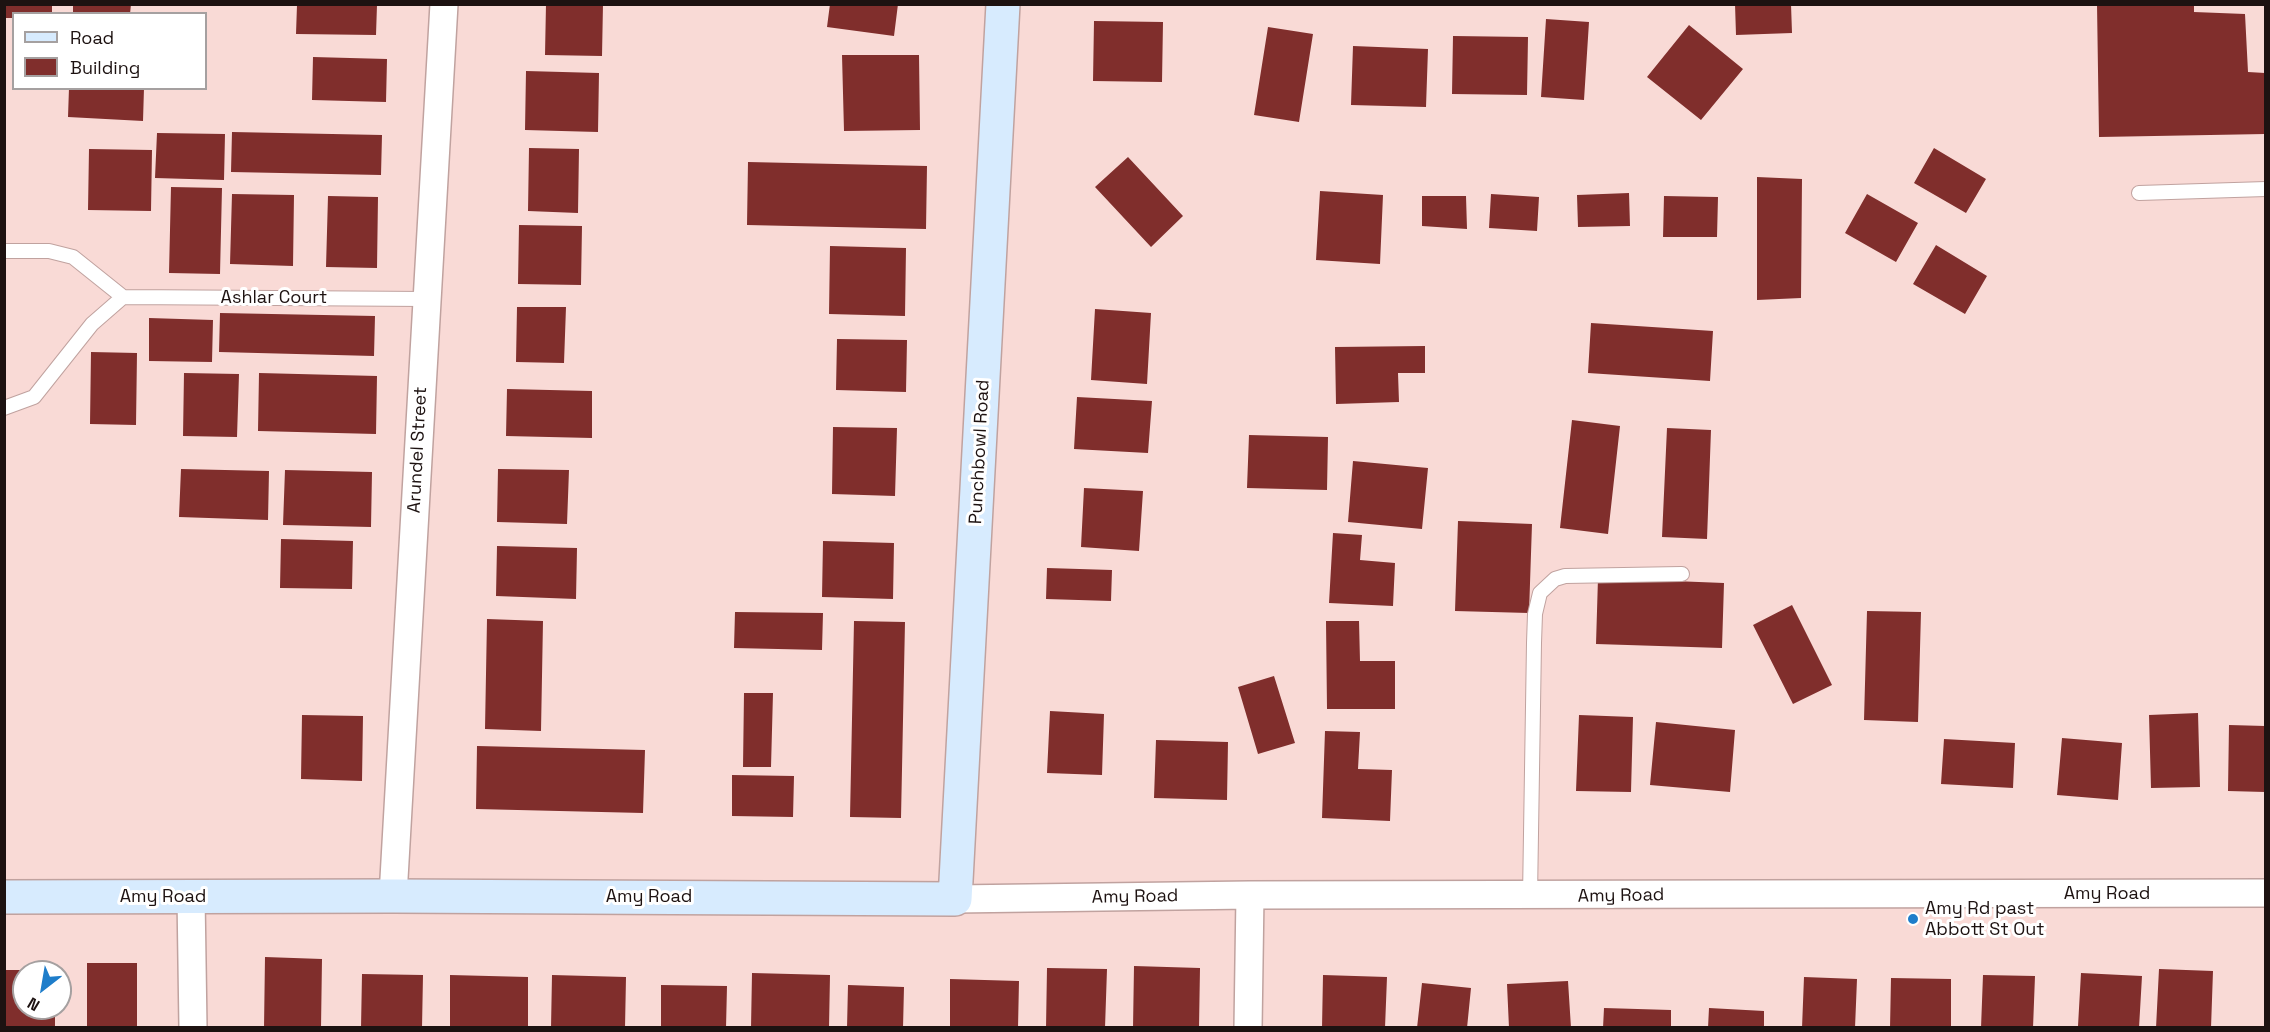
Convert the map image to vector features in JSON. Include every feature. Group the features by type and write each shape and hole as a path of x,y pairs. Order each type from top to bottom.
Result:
{"street":[{"name":"Arundel Street","path":"393,896 444,4"},
{"name":"Punchbowl Road","path":"955,899 1003,4"},
{"name":"Amy Road","path":"4,897 393,896 955,899 1250,895 1530,897 2265,893"},
{"path":"1248,1028 1250,895"},
{"path":"191,896 193,1028"}],"lane":[{"path":"2139,193 2265,189"},
{"path":"4,251 49,251 73,257 123,297 92,324 34,397 4,408"},
{"name":"Ashlar Court","path":"123,297 426,299"},
{"path":"1530,897 1534,633 1540,593 1555,579 1565,576 1682,574"}],"building":[{"path":"4,4 52,4 52,12 12,12 12,18 4,18"},
{"path":"73,4 131,4 130,12 73,12"},
{"path":"546,4 603,4 602,56 545,55"},
{"path":"830,4 898,4 894,36 827,27"},
{"path":"1735,4 1791,4 1792,33 1736,35"},
{"path":"2097,4 2194,4 2194,12 2245,14 2248,72 2265,73 2265,134 2099,137"},
{"path":"297,5 377,5 376,35 296,34"},
{"path":"1546,19 1589,22 1584,100 1541,97"},
{"path":"1094,21 1163,22 1162,82 1093,81"},
{"path":"1689,25 1743,69 1701,120 1647,77"},
{"path":"1268,27 1313,34 1299,122 1254,115"},
{"path":"1453,36 1528,37 1527,95 1452,94"},
{"path":"1353,46 1428,49 1426,107 1351,105"},
{"path":"842,55 919,55 920,130 844,131"},
{"path":"313,57 387,59 386,102 312,100"},
{"path":"526,71 599,73 598,132 525,130"},
{"path":"69,90 144,90 143,121 68,117"},
{"path":"232,132 382,135 381,175 231,172"},
{"path":"157,133 225,134 224,180 155,178"},
{"path":"529,148 579,149 578,213 528,211"},
{"path":"1934,148 1986,179 1966,213 1914,183"},
{"path":"89,149 152,150 151,211 88,210"},
{"path":"1128,157 1183,216 1151,247 1095,187"},
{"path":"748,162 927,166 926,229 747,225"},
{"path":"1757,177 1802,179 1801,298 1757,300"},
{"path":"171,187 222,188 220,274 169,273"},
{"path":"1320,191 1383,195 1380,264 1316,260"},
{"path":"1629,193 1630,226 1578,227 1577,195"},
{"path":"232,194 294,195 293,266 230,264"},
{"path":"1491,194 1539,197 1537,231 1489,228"},
{"path":"1867,194 1918,223 1896,262 1845,233"},
{"path":"328,196 378,197 377,268 326,267"},
{"path":"1422,196 1466,196 1467,229 1422,226"},
{"path":"1664,196 1718,197 1717,237 1663,237"},
{"path":"519,225 582,226 581,285 518,284"},
{"path":"1936,245 1987,276 1965,314 1913,284"},
{"path":"830,246 906,248 905,316 829,314"},
{"path":"517,307 566,307 564,363 516,362"},
{"path":"1095,309 1151,313 1147,384 1091,380"},
{"path":"220,313 375,316 374,356 219,352"},
{"path":"149,318 213,320 212,362 149,361"},
{"path":"1591,323 1713,331 1710,381 1588,373"},
{"path":"837,339 907,340 906,392 836,390"},
{"path":"1425,346 1425,373 1398,373 1399,402 1336,404 1335,347"},
{"path":"91,352 137,353 136,425 90,424"},
{"path":"184,373 239,374 237,437 183,436"},
{"path":"259,373 377,376 376,434 258,431"},
{"path":"507,389 592,391 592,438 506,436"},
{"path":"1077,397 1152,401 1148,453 1074,449"},
{"path":"1572,420 1620,426 1608,534 1560,528"},
{"path":"833,427 897,428 895,496 832,494"},
{"path":"1667,428 1711,430 1707,539 1662,537"},
{"path":"1249,435 1328,437 1327,490 1247,488"},
{"path":"1353,461 1428,468 1422,529 1348,522"},
{"path":"181,469 269,471 268,520 179,517"},
{"path":"498,469 569,470 567,524 497,522"},
{"path":"285,470 372,472 371,527 283,525"},
{"path":"1084,488 1143,491 1139,551 1081,547"},
{"path":"1458,521 1532,524 1529,613 1455,611"},
{"path":"1333,533 1362,535 1360,560 1395,563 1393,606 1329,603"},
{"path":"281,539 353,541 352,589 280,588"},
{"path":"823,541 894,543 893,599 822,597"},
{"path":"497,546 577,548 576,599 496,596"},
{"path":"1047,568 1112,570 1111,601 1046,599"},
{"path":"1598,578 1724,583 1722,648 1596,644"},
{"path":"1792,605 1832,685 1793,704 1753,625"},
{"path":"1867,611 1921,612 1918,722 1864,720"},
{"path":"735,612 823,613 822,650 734,648"},
{"path":"487,619 543,621 541,731 485,729"},
{"path":"854,621 905,622 901,818 850,817"},
{"path":"1326,621 1359,621 1360,661 1395,661 1395,709 1327,709"},
{"path":"1274,676 1295,743 1258,754 1238,687"},
{"path":"744,693 773,693 771,767 743,767"},
{"path":"1050,711 1104,714 1102,775 1047,773"},
{"path":"2198,713 2200,787 2151,788 2149,715"},
{"path":"302,715 363,716 362,781 301,779"},
{"path":"1579,715 1633,717 1631,792 1576,791"},
{"path":"1656,722 1735,730 1730,792 1650,785"},
{"path":"2229,725 2265,726 2265,792 2228,791"},
{"path":"1325,731 1360,732 1358,769 1392,770 1390,821 1322,818"},
{"path":"2062,738 2122,743 2118,800 2057,795"},
{"path":"1944,739 2015,743 2013,788 1941,784"},
{"path":"1156,740 1228,742 1227,800 1154,798"},
{"path":"477,746 645,750 643,813 476,809"},
{"path":"732,775 794,776 793,817 732,816"},
{"path":"265,957 322,959 321,1028 264,1028"},
{"path":"87,963 137,963 137,1028 87,1028"},
{"path":"1134,966 1200,968 1199,1028 1133,1028"},
{"path":"1047,968 1107,969 1105,1028 1046,1028"},
{"path":"2159,969 2213,971 2211,1028 2156,1028"},
{"path":"4,970 12,970 12,1020 55,1020 55,1027 4,1027"},
{"path":"752,973 830,975 829,1028 751,1028"},
{"path":"2081,973 2142,976 2139,1028 2078,1026"},
{"path":"362,974 423,975 422,1028 361,1028"},
{"path":"450,975 528,977 528,1028 450,1028"},
{"path":"552,975 626,977 625,1028 551,1028"},
{"path":"1323,975 1387,977 1385,1028 1322,1028"},
{"path":"1983,975 2035,976 2033,1028 1981,1028"},
{"path":"1804,977 1857,979 1855,1028 1802,1028"},
{"path":"1891,978 1951,979 1951,1028 1890,1028"},
{"path":"950,979 1019,981 1018,1028 950,1028"},
{"path":"1568,981 1571,1028 1509,1028 1507,984"},
{"path":"1422,983 1471,988 1467,1028 1417,1028"},
{"path":"661,985 727,986 726,1028 661,1028"},
{"path":"848,985 904,987 903,1028 847,1028"},
{"path":"1604,1008 1671,1010 1671,1028 1603,1028"},
{"path":"1709,1008 1764,1011 1764,1028 1708,1028"}],"place":[{"name":"Amy Rd past Abbott St Out","path":"1913,919"}]}
